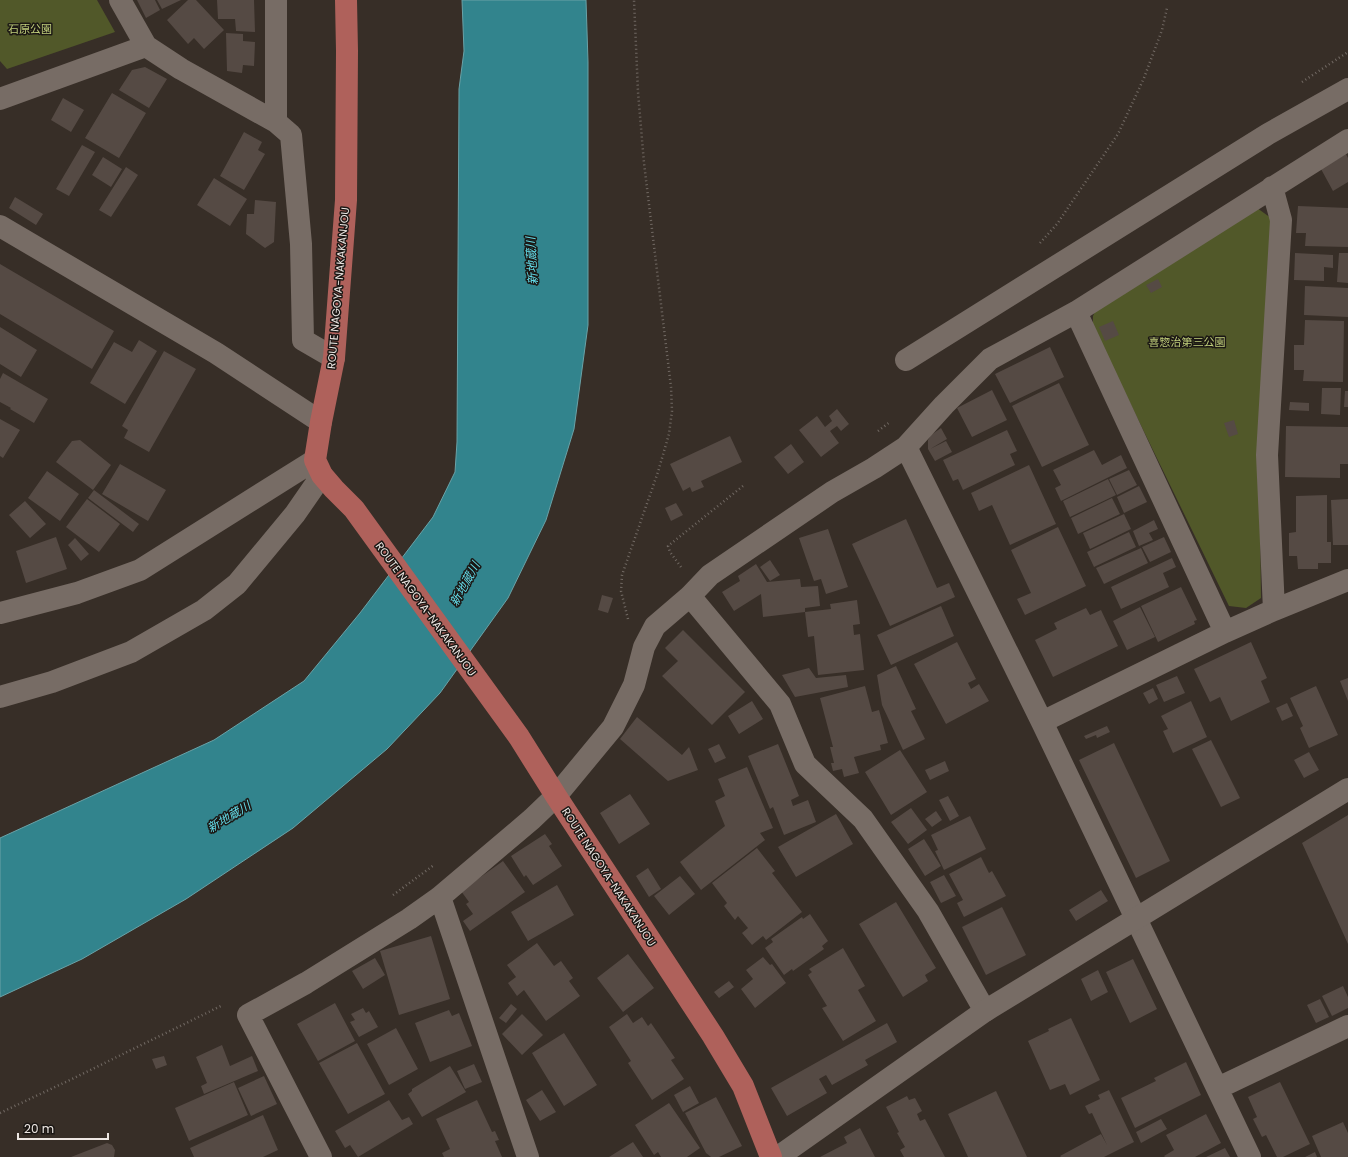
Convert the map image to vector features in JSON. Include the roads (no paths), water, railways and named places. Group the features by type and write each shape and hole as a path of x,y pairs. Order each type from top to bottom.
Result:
{"main road":[{"name":"ROUTE NAGOYA-NAKAKANJOU","path":"346,0 346,200 334,358 321,422 319,467 334,490 354,509 519,737 713,1036 743,1086 771,1157"}],"street":[{"path":"120,0 146,46 181,69 276,122 291,135 301,244 303,340 334,358"},
{"path":"276,0 276,122"},
{"path":"0,100 146,46"},
{"path":"906,360 1268,134 1348,88"},
{"path":"321,1157 248,1015 306,983 409,919 440,897 532,819 556,796 613,727 634,685 644,646 655,626 710,575 832,492 874,468 906,446 990,358 1076,312 1348,140"},
{"path":"1272,187 1281,220 1267,454 1274,610"},
{"path":"0,226 216,353 321,422"},
{"path":"1076,312 1225,632"},
{"path":"906,446 1137,918 1250,1157"},
{"path":"0,613 77,593 140,570 319,467"},
{"path":"0,698 52,682 131,652 204,610 237,584 295,514 319,467"},
{"path":"1042,722 1225,632 1348,580"},
{"path":"693,592 780,704 805,764 863,819 928,911 985,1011"},
{"path":"778,1157 985,1011 1348,789"},
{"path":"440,897 528,1157"},
{"path":"1218,1088 1348,1026"}],"water":[{"name":"新地蔵川","path":"462,0 586,0 588,62 588,325 574,429 546,520 508,598 440,693 387,749 293,828 186,899 82,959 0,997 0,838 214,740 304,681 360,613 433,517 455,472 457,442 459,89 464,51"}],"park label":[{"name":"石原公園","path":"30,29"},
{"name":"喜惣治第三公園","path":"1187,342"}]}
